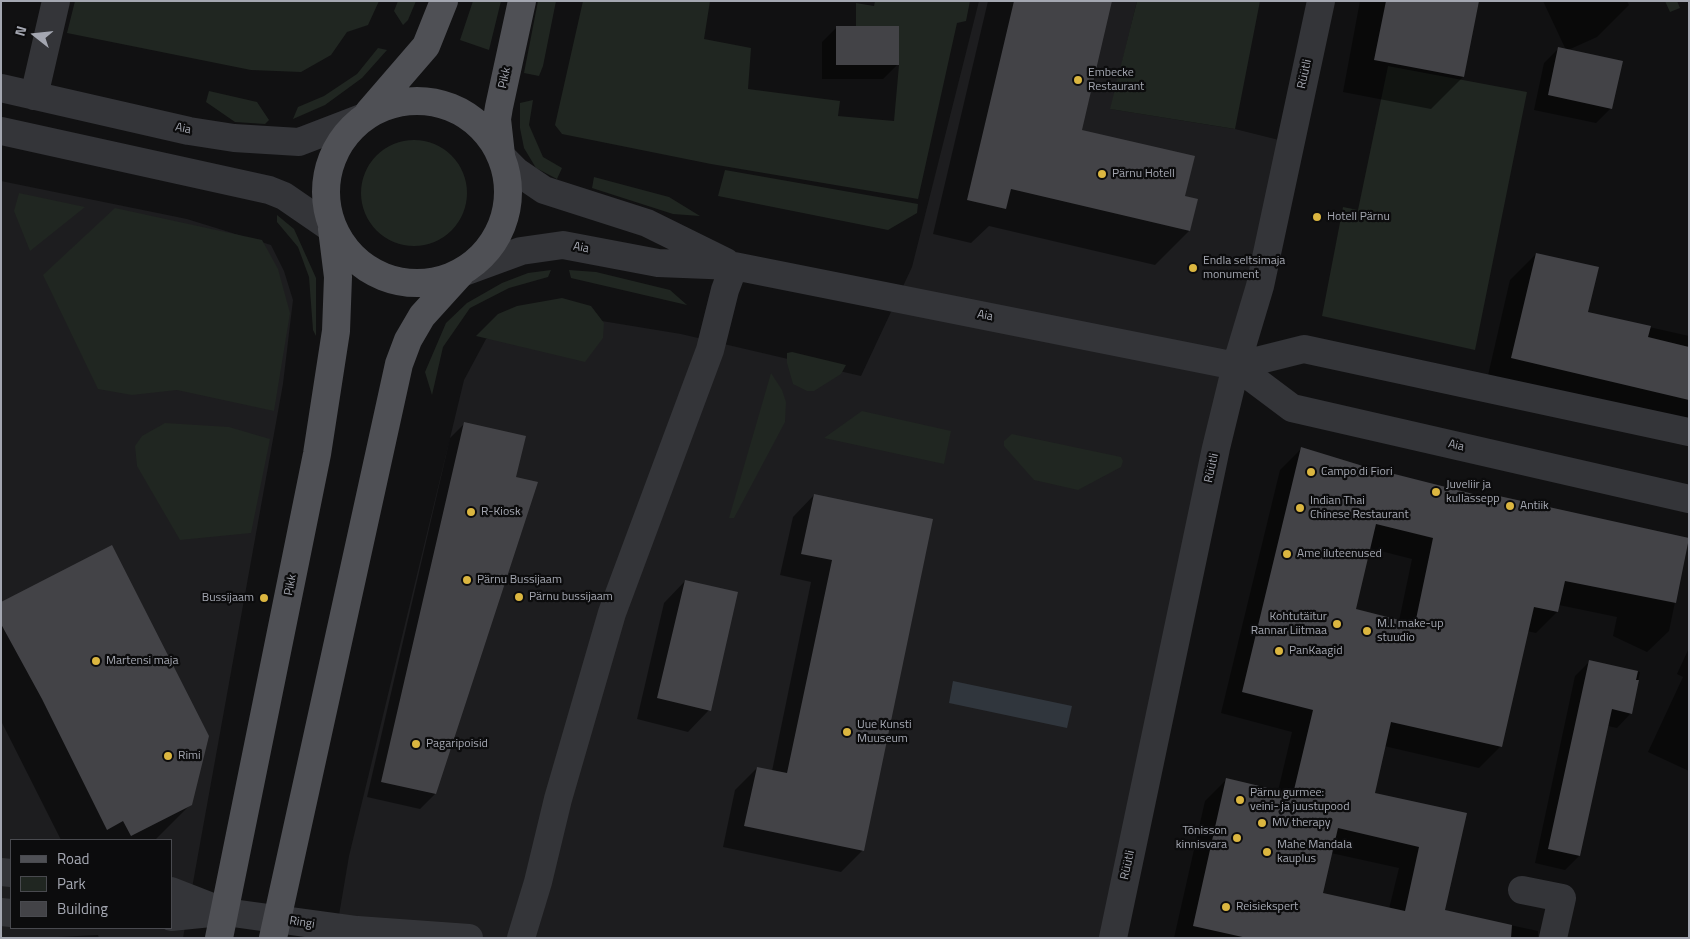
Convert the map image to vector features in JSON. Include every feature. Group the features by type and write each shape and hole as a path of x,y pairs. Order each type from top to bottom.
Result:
{"main road":[{"path":"444,1 426,46 340,142 328,170 326,203 332,229 340,244 351,256 372,273 399,283 430,283 461,273"},
{"name":"Pikk","path":"501,156 497,119 522,1"},
{"path":"274,928 399,364 408,340 422,316 461,273 489,249 503,224 507,204 507,179 501,156 483,129 469,118 440,104 408,101 392,104 364,117"},
{"name":"Pikk","path":"222,925 315,463 327,388 336,331 338,277 332,229"}],"street":[{"path":"34,96 56,1"},
{"name":"Rüütli","path":"1113,938 1214,458 1236,366 1260,286 1321,1"},
{"name":"Aia","path":"1,88 189,131 280,141 299,142 364,117"},
{"path":"1,131 268,190 284,196 332,229"},
{"name":"Aia","path":"501,156 516,171 544,190 647,223 734,266"},
{"name":"Aia","path":"461,273 520,251 563,245 658,263 734,266 1236,366 1304,350 1689,432"},
{"path":"522,938 548,846 558,799 612,613 710,350 725,290 734,266"},
{"name":"Aia","path":"1236,366 1292,408 1689,499"},
{"path":"1522,890 1562,898 1553,938"},
{"name":"Ringi","path":"172,893 222,925"},
{"name":"Ringi","path":"172,917 222,925 357,930 469,938"}],"shaded area":[{"path":"979,1 1137,1 1111,109 1235,129 1291,143 1113,938 307,938 309,924 337,927 349,856 464,380 486,339 529,309 681,334 861,376 912,267"},
{"path":"1,181 187,219 271,245 284,271 293,300 283,384 183,938 1,938"},
{"path":"953,681 1072,706 1067,728 949,703"}],"green space":[{"path":"75,1 379,1 368,25 347,32 331,55 301,72 251,70 67,33"},
{"path":"398,1 416,1 408,20 403,25 394,11"},
{"path":"473,1 501,1 489,50 460,40"},
{"path":"538,1 556,1 543,66 539,76 524,73"},
{"path":"583,1 710,1 704,39 751,48 748,89 840,101 838,116 894,121 899,65 899,26 856,26 856,3 874,6 875,1 970,1 966,21 957,23 918,199 711,164 562,134 555,125"},
{"path":"1137,1 1260,1 1235,129 1110,109"},
{"path":"1665,1 1677,1 1680,8 1670,12"},
{"path":"378,48 387,50 362,78 325,105 293,119 298,107 324,96 357,74"},
{"path":"1388,66 1527,92 1475,350 1322,316 1343,207 1358,210"},
{"path":"209,91 257,102 269,120 265,124 235,122 206,102"},
{"path":"533,100 529,125 543,157 562,168 557,179 536,168 524,148 520,128 520,103"},
{"path":"414,140 434,144 451,156 463,173 467,193 463,213 451,230 434,242 414,246 394,242 377,230 365,213 361,193 365,173 377,156 394,144"},
{"path":"725,170 918,204 917,213 888,230 718,196"},
{"path":"594,177 669,197 700,216 673,214 592,188"},
{"path":"19,193 85,207 30,251 14,211"},
{"path":"115,208 262,240 278,269 290,313 274,411 177,390 132,395 98,389 43,275"},
{"path":"277,215 294,229 316,278 316,336 313,330 309,277 298,247 277,222"},
{"path":"551,270 548,277 509,288 470,308 443,347 432,395 425,372 446,323 467,303 502,283 528,273"},
{"path":"569,270 596,272 670,290 687,305 571,278"},
{"path":"562,298 591,306 604,323 603,338 585,362 476,336 498,314 517,306"},
{"path":"792,352 846,365 841,374 814,391 807,391 793,384 787,363 787,353"},
{"path":"771,373 782,390 786,402 785,422 734,518 729,518"},
{"path":"862,411 951,431 944,464 824,438"},
{"path":"165,423 229,427 270,439 251,533 180,540 137,466 135,446 142,436"},
{"path":"1012,434 1121,457 1123,461 1121,467 1078,490 1034,480 1004,446 1004,441"}],"building":[{"path":"1014,1 1112,1 1082,130 1195,156 1185,196 1198,199 1190,231 1011,189 1006,209 967,200"},
{"path":"1386,1 1479,1 1464,77 1374,60"},
{"path":"836,26 899,26 899,65 836,65"},
{"path":"1558,47 1623,61 1612,109 1548,95"},
{"path":"1536,253 1599,267 1588,312 1651,326 1648,337 1689,347 1689,400 1511,358"},
{"name":"Pärnu Bussijaam","path":"464,422 526,436 516,477 538,482 436,794 381,782"},
{"path":"1301,447 1363,466 1489,498 1490,494 1689,538 1676,603 1565,581 1558,612 1534,607 1502,747 1391,722 1375,793 1467,813 1445,910 1512,925 1511,938 1247,938 1193,926 1226,778 1293,794 1313,710 1242,692","holes":["1376,524 1433,538 1415,624 1356,609","1338,828 1419,847 1405,911 1323,893"]},
{"path":"814,494 933,519 864,851 744,826 757,767 787,773 832,560 801,554"},
{"name":"Martensi maja","path":"112,545 209,736 192,805 131,836 123,821 107,830 42,699 1,624 1,602"},
{"path":"685,580 738,592 711,711 657,698"},
{"path":"1589,660 1638,671 1636,680 1639,680 1632,714 1612,709 1580,856 1548,849"}],"place":[{"name":"Embecke Restaurant","path":"1078,80"},
{"name":"Pärnu Hotell","path":"1102,174"},
{"name":"Hotell Pärnu","path":"1317,217"},
{"name":"Endla seltsimaja monument","path":"1193,268"},
{"name":"Campo di Fiori","path":"1311,472"},
{"name":"Juveliir ja kullassepp","path":"1436,492"},
{"name":"Antiik","path":"1510,506"},
{"name":"Indian Thai Chinese Restaurant","path":"1300,508"},
{"name":"R-Kiosk","path":"471,512"},
{"name":"Ame iluteenused","path":"1287,554"},
{"name":"Pärnu Bussijaam","path":"467,580"},
{"name":"Pärnu bussijaam","path":"519,597"},
{"name":"Bussijaam","path":"264,598"},
{"name":"Kohtutäitur Rannar Liitmaa","path":"1337,624"},
{"name":"M.I. make-up stuudio","path":"1367,631"},
{"name":"PanKaagid","path":"1279,651"},
{"name":"Martensi maja","path":"96,661"},
{"name":"Uue Kunsti Muuseum","path":"847,732"},
{"name":"Pagaripoisid","path":"416,744"},
{"name":"Rimi","path":"168,756"},
{"name":"Pärnu gurmee: veini- ja juustupood","path":"1240,800"},
{"name":"MV therapy","path":"1262,823"},
{"name":"Tōnisson kinnisvara","path":"1237,838"},
{"name":"Mahe Mandala kauplus","path":"1267,852"},
{"name":"Reisiekspert","path":"1226,907"}]}
